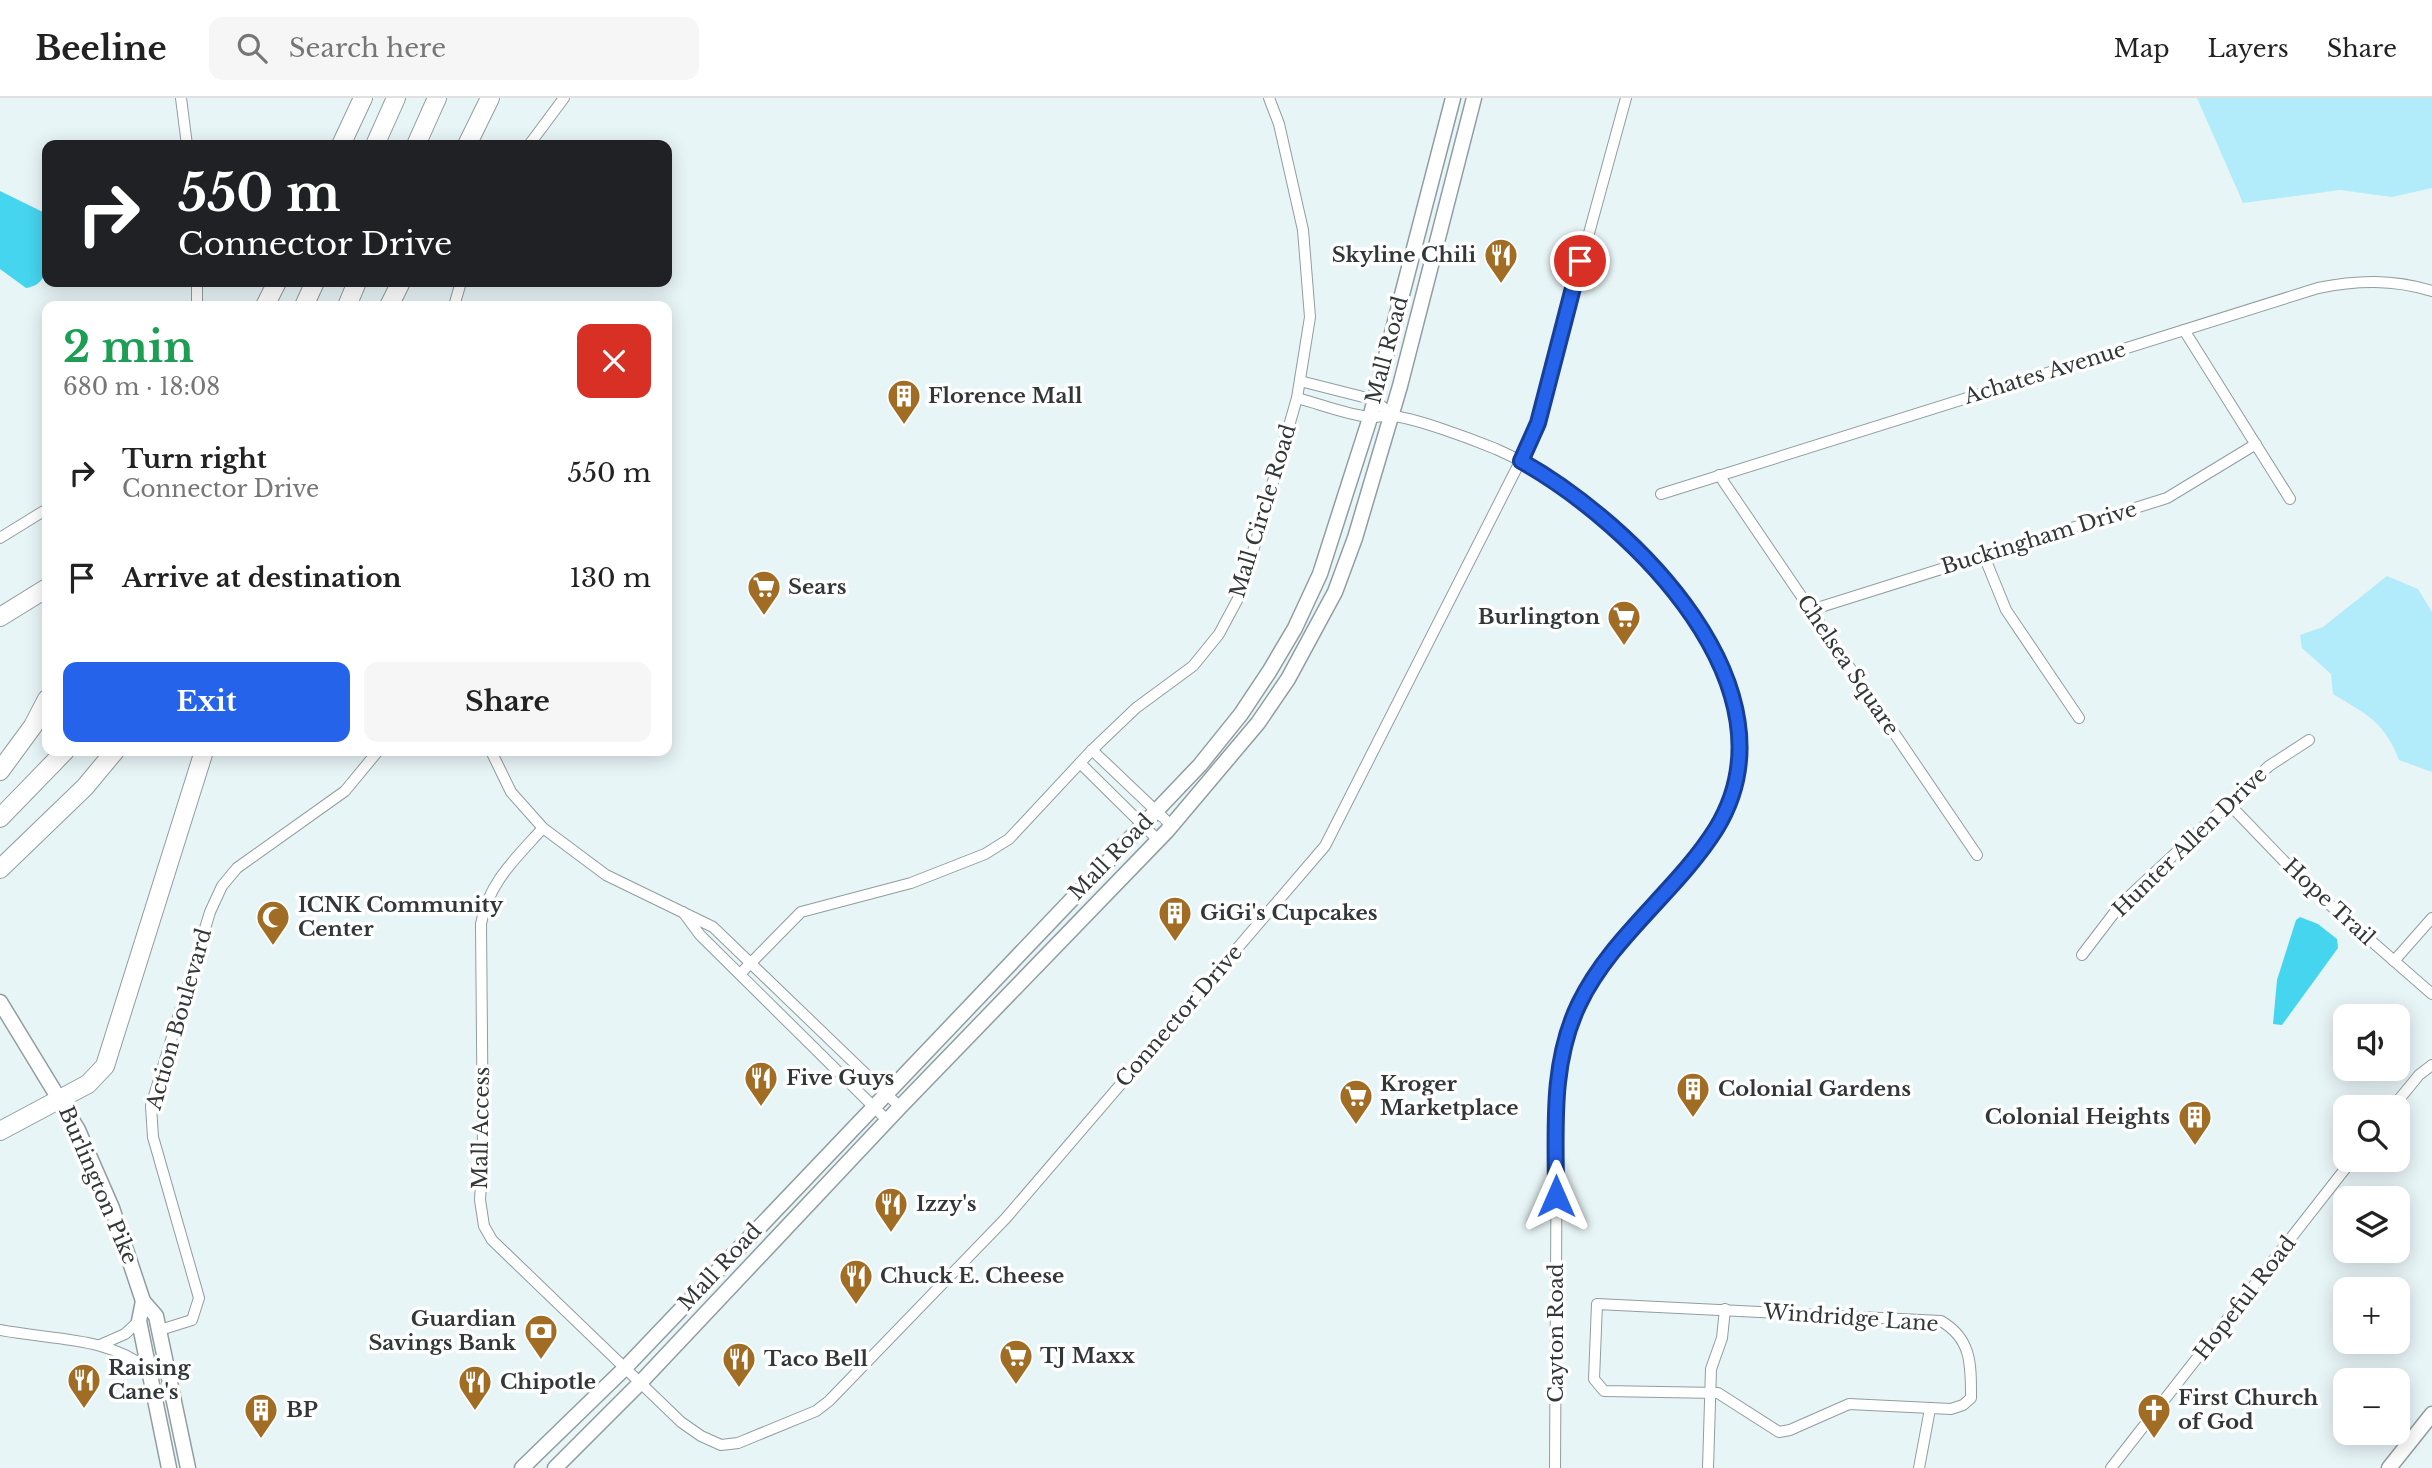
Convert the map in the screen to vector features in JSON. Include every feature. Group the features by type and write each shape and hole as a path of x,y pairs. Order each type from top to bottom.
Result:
{"highway":[{"path":"343,140 363,98"},
{"path":"377,140 396,98"},
{"path":"418,140 437,98"},
{"path":"469,140 490,98"},
{"path":"0,617 42,591"},
{"path":"0,771 33,726 42,709"},
{"path":"0,818 60,756"},
{"path":"0,869 85,787 111,756"},
{"path":"0,1131 88,1084 104,1066 202,756"}],"main road":[{"name":"Mall Road","path":"522,1468 625,1368 1200,765 1241,714 1295,628 1340,519 1375,400 1453,98"},
{"name":"Mall Road","path":"555,1468 640,1383 887,1120 1172,826 1258,723 1311,638 1335,592 1356,538 1474,98"},
{"name":"Burlington Pike","path":"0,1002 61,1098 108,1199 143,1301 156,1316 188,1468"},
{"path":"143,1301 139,1321 169,1468"},
{"path":"2389,1468 2432,1414"}],"street":[{"path":"181,98 186,140"},
{"path":"533,140 564,98"},
{"name":"Mall Circle Road","path":"740,974 802,912 911,883 985,854 1009,839 1136,708 1193,666 1231,615 1241,593 1297,398 1310,317 1307,251 1279,124 1269,98"},
{"name":"Connector Drive","path":"640,1383 681,1423 721,1444 737,1443 816,1411 829,1401 1006,1219 1325,846 1538,423 1599,189 1626,98"},
{"name":"Achates Avenue","path":"1661,494 2345,282 2390,282 2432,291"},
{"path":"2184,330 2290,499"},
{"path":"1300,381 1375,400 1391,415"},
{"path":"1297,398 1370,418 1391,415"},
{"name":"Cayton Road","path":"1391,415 1467,438 1521,461 1605,518 1633,544 1673,591 1723,668 1736,708 1740,744 1733,788 1717,826 1696,856 1591,982 1564,1045 1557,1090 1555,1468"},
{"name":"Buckingham Drive","path":"1811,610 2167,498 2256,444"},
{"name":"Chelsea Square","path":"1719,475 1976,855"},
{"path":"0,538 42,512"},
{"path":"1984,555 2006,610 2079,718"},
{"name":"Hunter Allen Drive","path":"2082,955 2121,904 2269,766 2309,740"},
{"path":"1093,750 1172,826"},
{"name":"Action Boulevard","path":"160,1330 192,1320 200,1298 153,1138 151,1106 210,912 228,878 237,868 345,791 374,756"},
{"path":"493,756 511,792 543,828 609,877 644,896 680,909 713,928 900,1107"},
{"path":"1080,763 1158,840"},
{"name":"Hope Trail","path":"2230,805 2306,884 2432,994"},
{"name":"Mall Access","path":"543,828 501,874 484,908 481,924 482,1219 488,1234 509,1260 640,1383"},
{"path":"680,909 700,935 887,1120"},
{"path":"2394,961 2432,918"},
{"path":"2403,1095 2419,1075 2432,1065"},
{"name":"Hopeful Road","path":"2111,1468 2343,1172"},
{"name":"Windridge Lane","path":"1597,1304 1725,1309 1941,1321 1953,1328 1971,1356 1971,1398 1963,1405 1951,1409 1849,1404 1790,1430 1779,1432 1727,1396 1710,1393 1604,1391 1594,1380 1597,1304"},
{"path":"1707,1468 1711,1369 1722,1338 1725,1309"},
{"path":"99,1345 125,1334 139,1321"},
{"path":"0,1330 99,1345 121,1351 150,1370"},
{"path":"1919,1468 1930,1409"}],"shaded area":[{"path":"2197,98 2432,98 2432,188 2392,197 2340,190 2243,203"},
{"path":"2387,576 2418,589 2432,612 2432,772 2399,760 2387,736 2373,720 2333,694 2331,674 2302,648 2300,635 2323,627"}],"water":[{"path":"0,191 42,212 42,279 36,285 26,288 0,269"},
{"path":"2300,917 2318,924 2337,939 2338,948 2282,1025 2273,1024 2277,980 2296,920"}],"place":[{"name":"Skyline Chili","path":"1501,285"},
{"name":"Florence Mall","path":"904,426"},
{"name":"Sears","path":"764,617"},
{"name":"Burlington","path":"1624,647"},
{"name":"GiGi's Cupcakes","path":"1175,943"},
{"name":"ICNK Community Center","path":"273,947"},
{"name":"Five Guys","path":"761,1108"},
{"name":"Colonial Gardens","path":"1693,1119"},
{"name":"Kroger Marketplace","path":"1356,1126"},
{"name":"Colonial Heights","path":"2195,1147"},
{"name":"Izzy's","path":"891,1234"},
{"name":"Chuck E. Cheese","path":"856,1306"},
{"name":"Guardian Savings Bank","path":"541,1361"},
{"name":"TJ Maxx","path":"1016,1386"},
{"name":"Taco Bell","path":"739,1389"},
{"name":"Raising Cane's","path":"84,1410"},
{"name":"Chipotle","path":"475,1412"},
{"name":"BP","path":"261,1440"},
{"name":"First Church of God","path":"2154,1440"}],"route":[{"path":"1556,1196 1557,1090 1559,1067 1571,1023 1591,982 1605,963 1706,844 1717,826 1733,788 1740,744 1736,708 1723,668 1673,591 1633,544 1605,518 1562,486 1521,461 1538,423 1580,261"}]}
